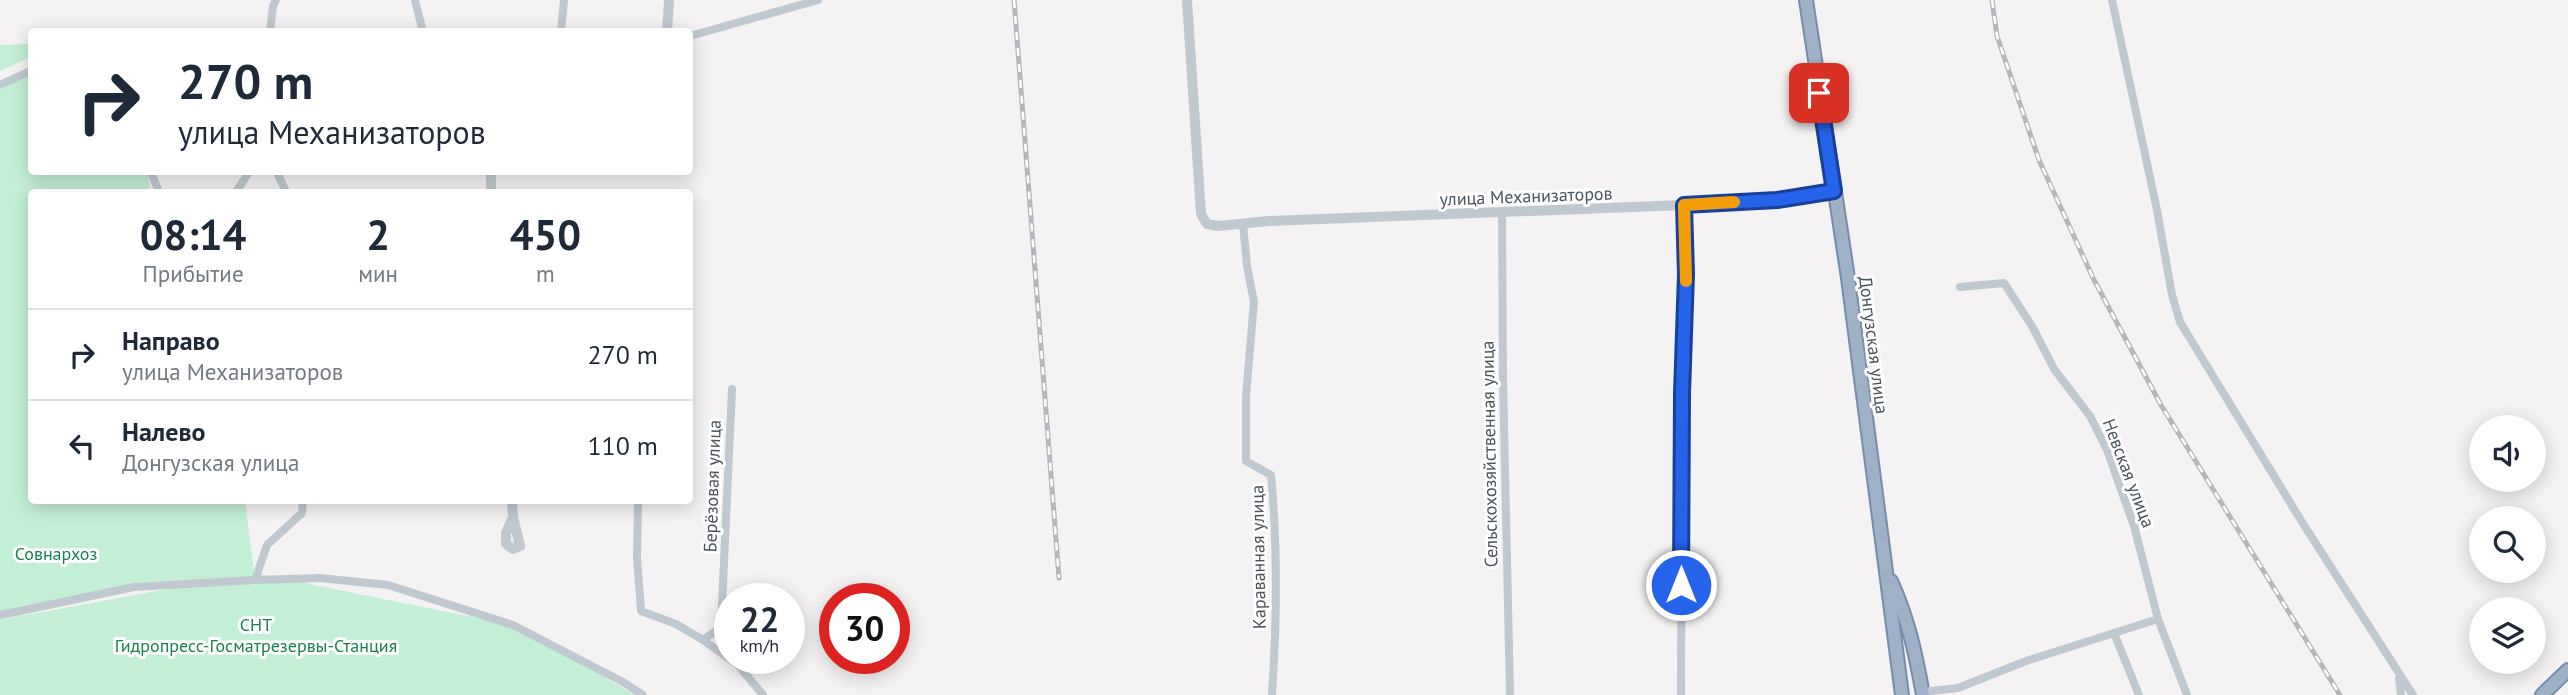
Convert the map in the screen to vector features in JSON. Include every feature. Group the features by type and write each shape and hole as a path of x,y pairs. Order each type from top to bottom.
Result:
{"highway":[{"name":"Донгузская улица","path":"1806,0 1847,278 1902,695"},
{"path":"1886,569 1903,608 1914,645 1922,693"},
{"path":"2542,695 2568,670"}],"street":[{"path":"270,28 276,0"},
{"path":"415,0 422,28"},
{"path":"561,28 564,0"},
{"path":"667,28 668,0"},
{"path":"693,35 818,0"},
{"name":"улица Механизаторов","path":"1187,0 1201,214 1207,224 1218,226 1269,221 1684,205 1777,200 1834,191"},
{"path":"2112,0 2157,210 2172,295 2180,322 2413,695"},
{"path":"0,85 28,72"},
{"path":"1681,695 1682,407 1686,274 1684,205"},
{"name":"Сельскохозяйственная улица","path":"1502,213 1510,695"},
{"name":"Караванная улица","path":"1243,224 1254,302 1245,397 1246,461 1271,475 1276,533 1276,634 1272,695"},
{"name":"Невская улица","path":"1959,287 2004,284 2032,326 2054,369 2090,416 2107,450 2134,526 2158,619 2187,695"},
{"name":"Берёзовая улица","path":"724,583 732,389"},
{"path":"255,580 267,545 302,513 303,504"},
{"path":"512,504 513,517"},
{"path":"638,504 637,556 642,611 676,624 714,647"},
{"path":"0,615 134,587 320,578 388,585 513,625 643,695"},
{"path":"1922,693 1958,688 2026,661 2158,619"},
{"path":"703,640 714,632"},
{"path":"2114,633 2139,695"},
{"path":"747,674 762,695"},
{"path":"2399,675 2401,695"}],"green space":[{"path":"28,44 28,58 0,71 0,45"},
{"path":"28,71 28,175 148,175 150,189 28,189 28,504 245,504 254,573 513,625 636,695 0,695 0,84","holes":["189,585 4,619 156,586"]}],"railway":[{"path":"1014,0 1059,578"},
{"path":"1992,0 1997,36 2039,160 2094,280 2161,405 2340,695"}],"slow traffic":[{"path":"1686,281 1684,205 1734,202"}],"route":[{"path":"1681,585 1686,274 1684,205 1777,200 1834,191 1819,93"}],"park label":[{"name":"Совнархоз","path":"56,553"},
{"name":"СНТ Гидропресс-Госматрезервы-Станция","path":"256,634"}]}
